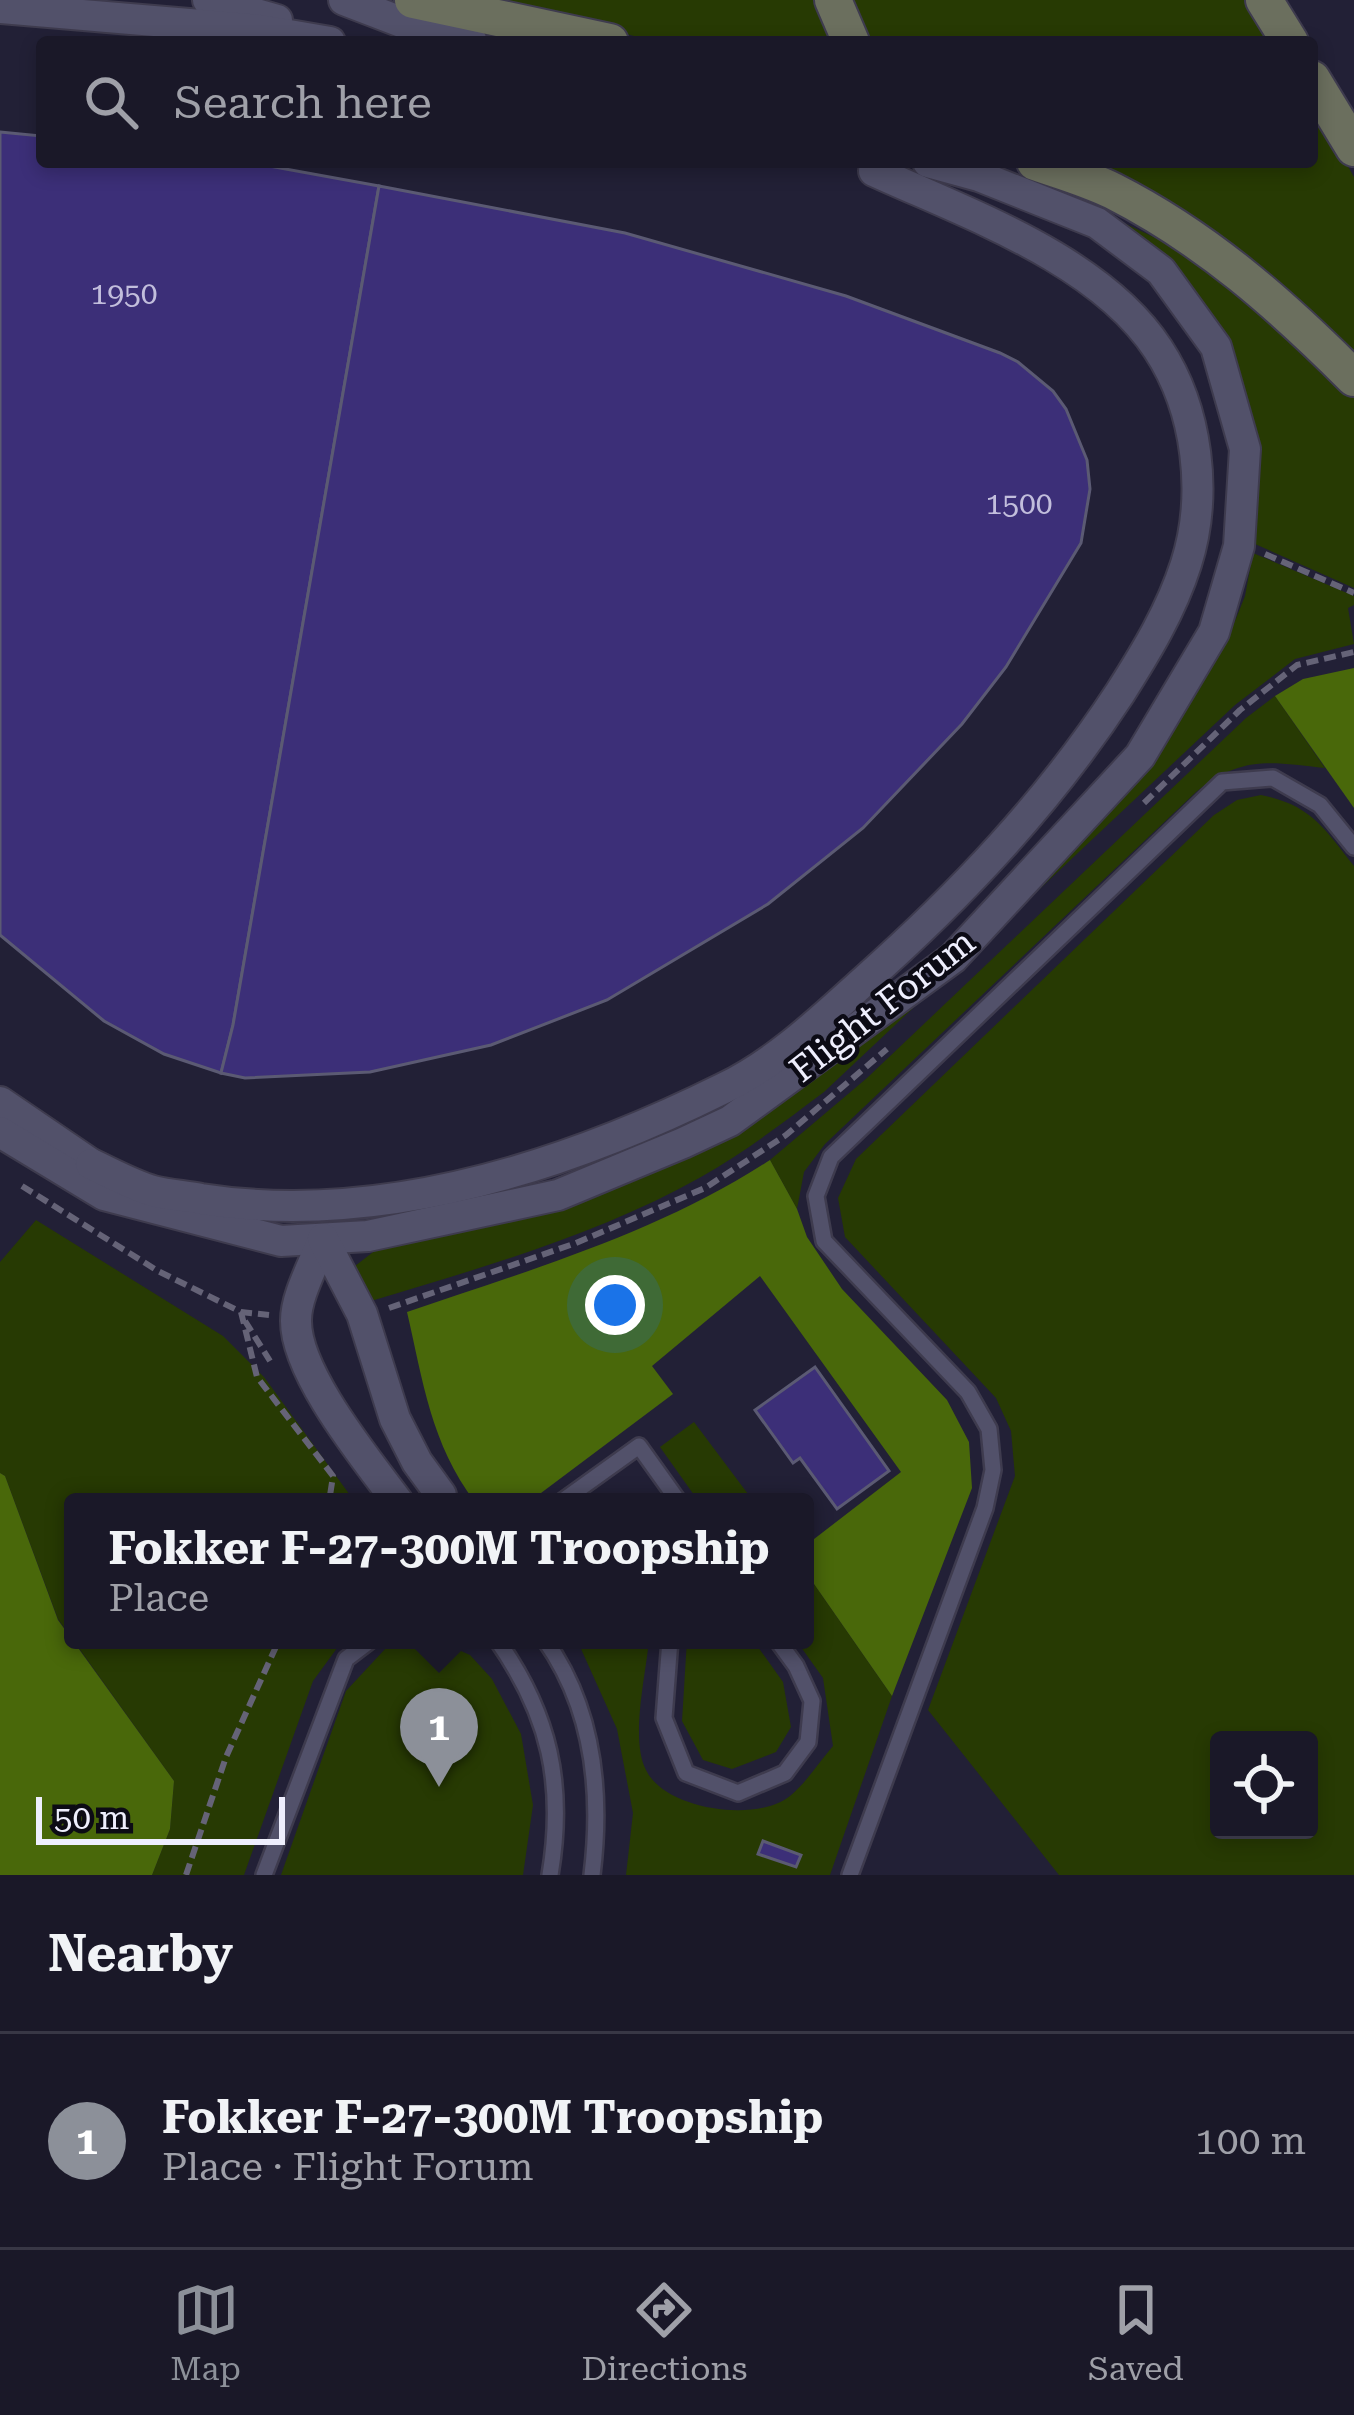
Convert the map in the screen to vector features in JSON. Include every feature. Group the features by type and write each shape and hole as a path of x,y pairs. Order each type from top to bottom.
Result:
{"main road":[{"path":"413,0 582,36"},
{"path":"833,0 848,36"},
{"path":"1264,0 1286,36"},
{"path":"1318,89 1354,148"},
{"path":"1051,168 1109,189 1178,228 1278,301 1354,378"}],"street":[{"path":"208,0 230,3 323,36"},
{"path":"344,0 444,36"},
{"path":"0,8 295,36"},
{"name":"Flight Forum","path":"104,1195 154,1191 236,1204 322,1206 417,1195 511,1174 730,1086 810,1030 994,858 1093,732 1168,614 1188,560 1198,490 1193,438 1182,396 1160,350 1099,287 1012,234 861,168"},
{"name":"Flight Forum","path":"872,168 979,176 1060,263"},
{"name":"Flight Forum","path":"0,1132 104,1195 281,1241 368,1236 558,1195 730,1121 953,958 1140,756 1214,632 1239,546 1245,449 1216,347 1161,271 1097,223 950,168"},
{"name":"Flight Forum","path":"1075,826 1093,732"},
{"name":"Flight Forum","path":"994,858 1075,826"},
{"name":"Flight Forum","path":"730,1121 757,1067"},
{"name":"Flight Forum","path":"0,1102 91,1164 154,1191"},
{"name":"Flight Forum","path":"664,1115 730,1121"},
{"path":"91,1164 104,1195"},
{"path":"323,1239 362,1314 395,1419 439,1493"},
{"path":"323,1239 296,1318 299,1338 331,1409 392,1493"}],"lane":[{"path":"850,1875 985,1508 993,1470 989,1429 968,1392 824,1240 815,1196 831,1156 1222,782 1274,778 1320,805 1354,847"},
{"path":"573,1493 639,1446 673,1493"},
{"path":"264,1875 346,1659 359,1649"},
{"path":"502,1649 539,1713 554,1770 557,1829 550,1875"},
{"path":"550,1649 576,1697 592,1753 598,1813 592,1875"},
{"path":"669,1649 664,1718 686,1773 738,1793 785,1774 808,1742 812,1701 784,1649"}],"path":[{"path":"1239,546 1354,593"},
{"path":"18,1182 158,1271 241,1312 257,1377 333,1476 330,1493"},
{"path":"186,1875 226,1757 276,1649"}],"green space":[{"path":"484,0 820,0 833,36 634,36"},
{"path":"848,0 1255,0 1275,36 865,36"},
{"path":"1318,114 1354,177 1354,358 1087,168 1318,168"},
{"path":"1107,215 1181,250 1275,318 1354,395 1354,588 1255,544 1255,447 1224,344"},
{"path":"1253,553 1354,596 1354,605 1348,608 1354,644 1295,659 1235,705 824,1092 749,1147 662,1197 581,1233 371,1301 355,1266 377,1249 752,1120 816,1078 910,1004 1148,761 1227,641 1245,596"},
{"path":"1354,668 1354,808 1275,696 1303,679"},
{"path":"1275,696 1325,768 1257,764 1228,772 1196,792 825,1144 804,1172 797,1209 770,1160 867,1078 1246,718"},
{"path":"1261,795 1278,799 1325,829 1354,866 1354,1875 1059,1875 928,1710 1015,1476 1011,1431 996,1398 845,1237 838,1198 856,1159 1214,815 1237,800"},
{"path":"770,1160 807,1237 842,1289 947,1400 969,1442 972,1488 892,1696 814,1584 814,1539 901,1472 760,1276 652,1366 673,1394 541,1493 469,1493 448,1458 430,1411 407,1312 639,1229"},
{"path":"36,1220 223,1336 264,1377 348,1493 64,1493 64,1627 0,1473 0,1262"},
{"path":"694,1422 747,1493 693,1493 660,1447"},
{"path":"0,1473 64,1628 64,1649 79,1649 174,1781 170,1829 152,1875 0,1875"},
{"path":"814,1584 892,1696 830,1875 626,1875 633,1813 617,1729 581,1649 648,1649 639,1742 646,1770 672,1795 713,1808 756,1809 796,1791 833,1746 823,1678 802,1649 814,1649"},
{"path":"79,1649 336,1649 313,1681 244,1875 152,1875 170,1829 174,1781"},
{"path":"385,1649 456,1649 470,1655 492,1679 521,1734 533,1805 523,1875 281,1875 346,1691"},
{"path":"686,1649 759,1649 783,1682 791,1727 776,1752 732,1769 703,1760 682,1721"}],"building":[{"path":"0,132 36,135 36,168 280,168 379,186 221,1073 164,1054 104,1021 0,935"},
{"path":"379,186 625,233 846,296 1000,353 1053,391 1066,409 1087,460 1090,489 1081,543 1006,667 962,724 863,828 768,904 607,1000 491,1045 370,1072 245,1078 221,1073"},
{"path":"815,1367 889,1471 837,1509 800,1458 793,1463 755,1410"},
{"path":"763,1841 801,1855 796,1867 758,1854"}],"place":[{"name":"Fokker F-27-300M Troopship","path":"439,1787"}]}
